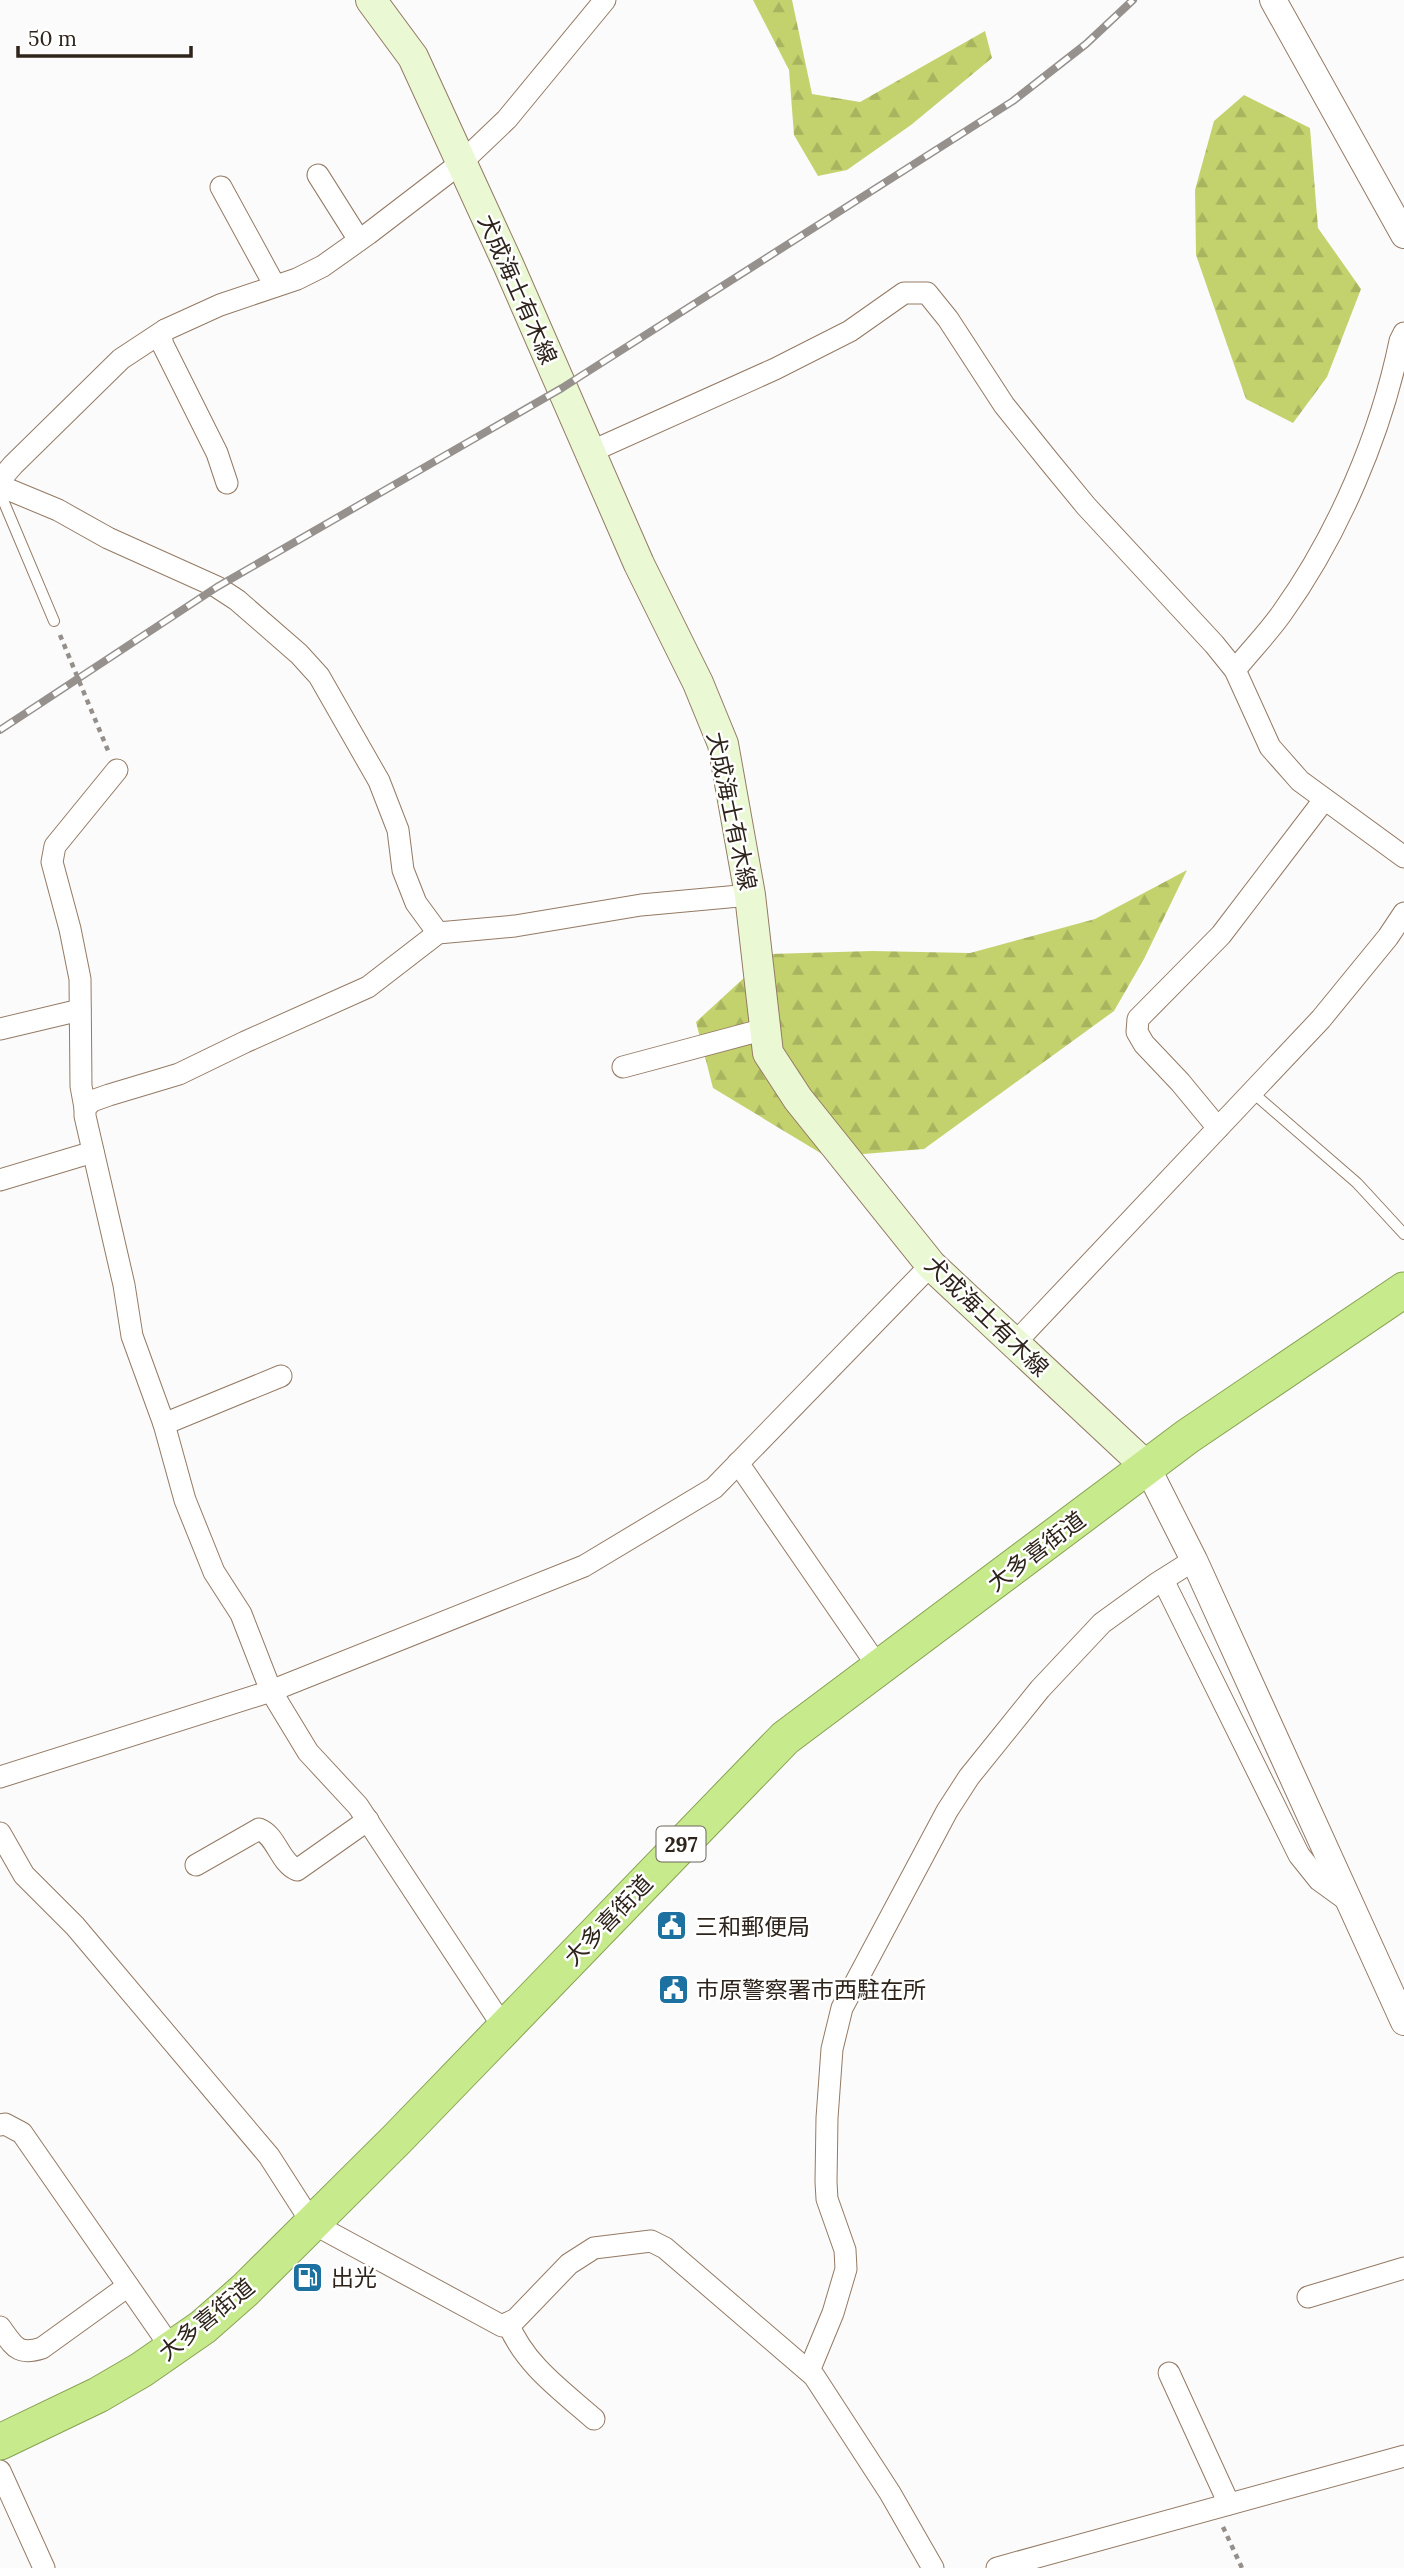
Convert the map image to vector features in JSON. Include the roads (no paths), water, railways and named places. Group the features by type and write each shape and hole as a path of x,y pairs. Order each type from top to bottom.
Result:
{"highway":[{"name":"大多喜街道","path":"0,2442 98,2395 203,2327 245,2290 504,2028 778,1744 1229,1407 1404,1290"}],"main road":[{"name":"犬成海士有木線","path":"371,0 413,57 639,564 698,683 723,744 750,895 768,1053 797,1099 931,1265 1147,1467"}],"street":[{"path":"0,480 121,359 165,330 220,305 323,266 462,162 507,119 605,0"},
{"path":"1273,0 1404,235"},
{"path":"318,175 359,240"},
{"path":"221,187 275,286"},
{"path":"590,452 775,369 850,331 904,293 927,293 948,319 1004,405 1049,461 1086,506 1235,670 1270,747 1300,781 1404,857"},
{"path":"165,330 161,337 163,345 217,453 227,483"},
{"path":"1235,670 1282,613 1342,513 1390,390 1404,333"},
{"path":"0,486 58,510 108,537 217,587 237,600 299,654 318,676 379,780 397,830 403,870 416,903 438,933"},
{"path":"117,770 55,846 52,862 78,967 81,1086 93,1152 124,1285 132,1336 164,1423 185,1500 214,1572 241,1614 271,1691 308,1752 368,1820 504,2028"},
{"path":"1218,1128 1144,1044 1137,1032 1138,1018 1221,934 1324,800"},
{"path":"85,1108 92,1101 179,1074 368,988 438,933 514,926 641,905 750,895"},
{"path":"1014,1344 1321,1019 1388,937 1404,913"},
{"path":"0,1029 80,1010"},
{"path":"623,1067 765,1030"},
{"path":"0,1180 93,1152"},
{"path":"0,1777 271,1691 584,1566 714,1488 931,1265"},
{"path":"164,1423 281,1376"},
{"path":"738,1463 879,1668"},
{"path":"1147,1467 1194,1560 1404,2022"},
{"path":"808,2371 833,2313 846,2269 845,2250 831,2214 826,2182 832,2049 842,2008 947,1811 969,1777 1040,1689 1102,1623 1194,1560"},
{"path":"1163,1580 1299,1855 1319,1880 1348,1900"},
{"path":"196,1865 259,1829 266,1832 282,1856 297,1870 368,1820"},
{"path":"0,1833 24,1875 75,1926 269,2156 312,2223 502,2326 516,2319 569,2264 594,2248 651,2242 665,2248 814,2375 890,2493 933,2568"},
{"path":"0,1868 24,1875"},
{"path":"0,2125 5,2124 22,2133 172,2349"},
{"path":"1308,2297 1404,2268"},
{"path":"0,2327 15,2348 28,2353 42,2348 128,2286"},
{"path":"508,2323 516,2342 528,2359 594,2419"},
{"path":"1169,2373 1222,2506"},
{"path":"997,2568 1404,2456"},
{"path":"0,2471 44,2568"}],"lane":[{"path":"0,493 54,621"},
{"path":"1252,1093 1357,1183 1404,1234"}],"railway":[{"path":"0,730 217,587 562,388 1013,101 1086,44 1133,0"}],"place":[{"name":"三和郵便局","path":"672,1926"},
{"name":"市原警察署市西駐在所","path":"673,1989"},
{"name":"出光","path":"308,2277"}]}
